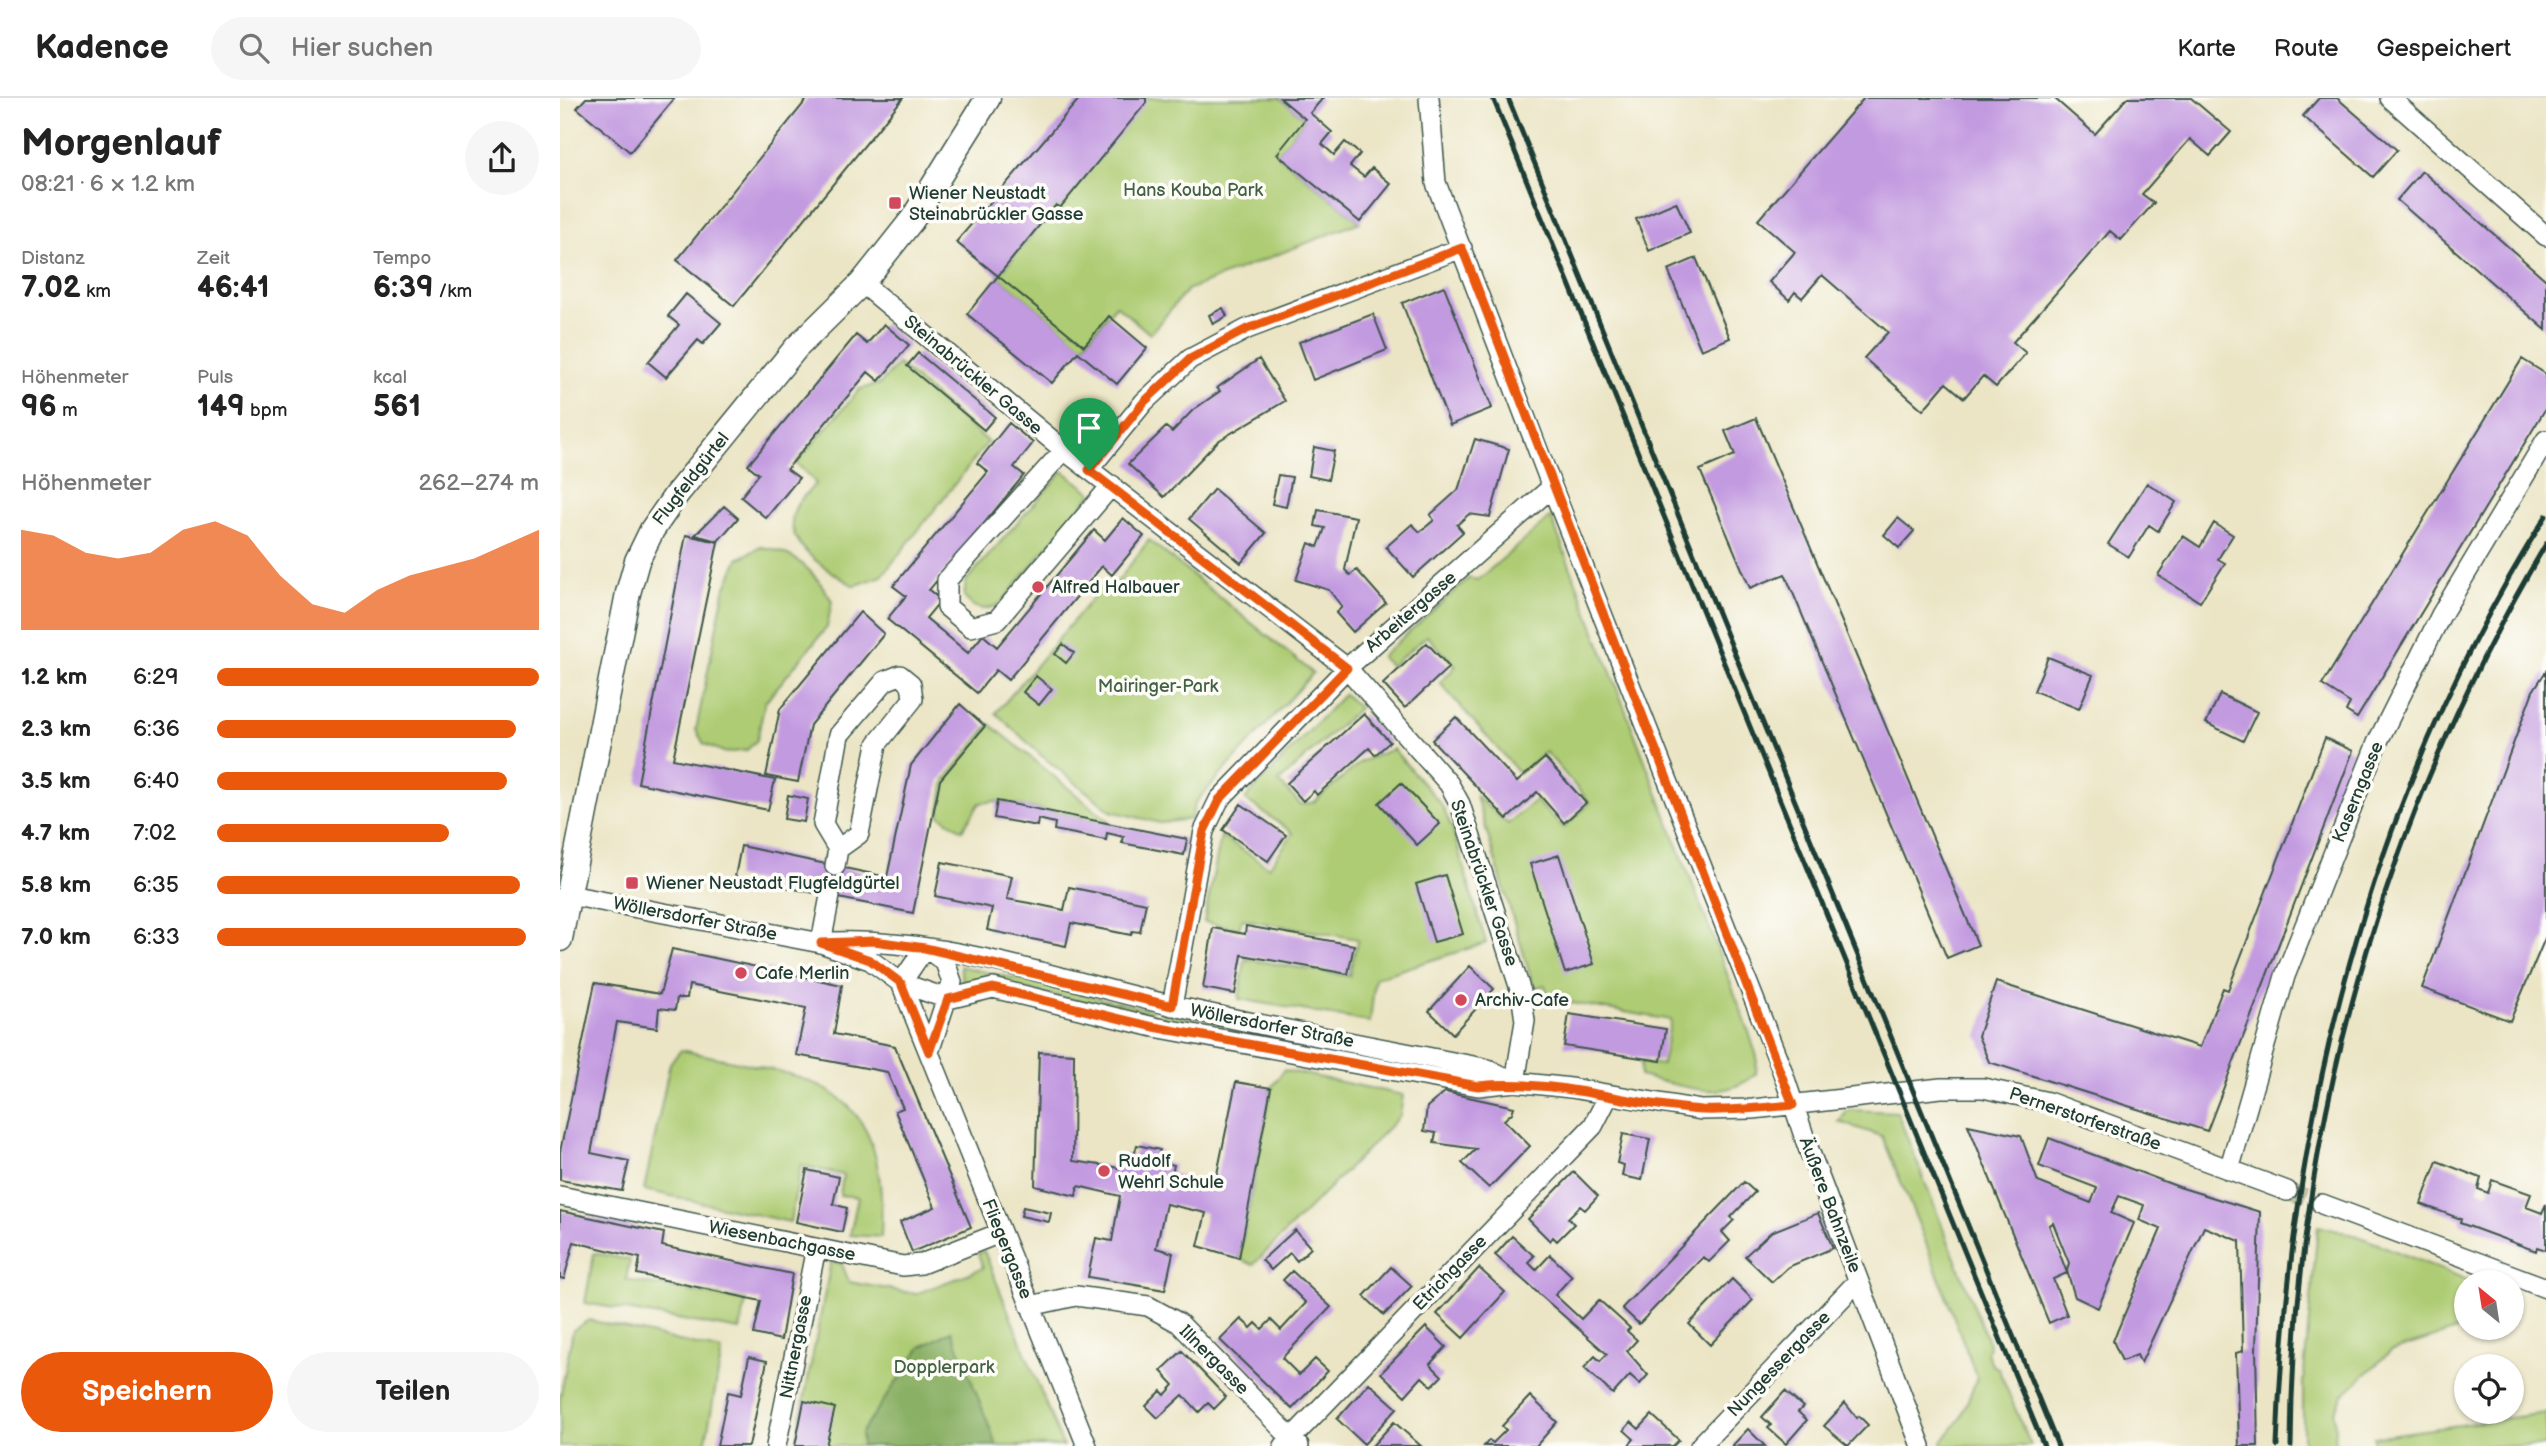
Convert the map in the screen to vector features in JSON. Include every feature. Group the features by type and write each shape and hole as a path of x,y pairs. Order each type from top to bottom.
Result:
{"street":[{"name":"Flugfeldgürtel","path":"560,939 628,593 647,540 676,495 796,348 862,283 912,220 988,98"},
{"name":"Äußere Bahnzeile","path":"1429,98 1436,183 1922,1446"},
{"path":"2389,98 2546,236"},
{"path":"1089,470 1144,402 1190,359 1247,329 1462,248"},
{"name":"Steinabrückler Gasse","path":"862,283 1063,450 1347,668 1449,784 1460,804 1521,992 1525,1021 1515,1082"},
{"name":"Kaserngasse","path":"2229,1170 2285,976 2377,743 2441,615 2546,440"},
{"path":"1063,450 947,580 947,607 971,627 997,620 1112,485"},
{"name":"Arbeitergasse","path":"1172,1006 1204,831 1219,800 1347,668 1552,488"},
{"path":"900,675 911,684 913,699 877,744 859,834 836,858 823,824 839,735 885,681 900,675"},
{"name":"Wöllersdorfer Straße","path":"569,895 821,943 870,960 901,983 948,999 993,988 1154,1027 1478,1086 1515,1082 1701,1110 1793,1105"},
{"path":"821,943 830,896"},
{"name":"Wöllersdorfer Straße","path":"821,943 874,941 925,948 1172,1006 1488,1069 1515,1082"},
{"path":"901,983 925,948 944,962 953,982 929,1052"},
{"name":"Fliegergasse","path":"901,983 1087,1446"},
{"name":"Pernerstorferstraße","path":"1793,1105 1941,1088 2014,1092 2287,1191"},
{"name":"Etrichgasse","path":"1291,1443 1593,1126 1609,1095"},
{"name":"Wiesenbachgasse","path":"560,1196 903,1266 921,1264 1000,1233"},
{"path":"2322,1204 2546,1288"},
{"name":"Nittnergasse","path":"776,1446 816,1248"},
{"name":"Nungessergasse","path":"1700,1446 1858,1281"},
{"name":"Illnergasse","path":"1030,1306 1076,1296 1148,1306 1179,1323 1291,1443"}],"green space":[{"name":"Hans Kouba Park","path":"1146,98 1280,98 1305,119 1277,154 1360,222 1187,290 1150,334 1116,305 1083,346 998,276 1056,205 1060,208"},
{"path":"898,364 988,442 882,576 854,586 810,555 794,534 792,522 795,509 816,483 796,463 860,389 880,384"},
{"path":"1063,471 1092,493 1000,604 985,609 976,608 964,597 966,581"},
{"path":"1551,517 1757,1057 1756,1074 1729,1088 1700,1090 1640,1076 1641,1062 1662,1065 1671,1020 1549,999 1545,985 1534,988 1476,796 1508,824 1535,800 1564,828 1590,803 1546,752 1519,773 1440,683 1456,666 1427,636 1391,666 1381,657 1469,578 1478,580"},
{"name":"Mairinger-Park","path":"1149,540 1313,673 1195,803 1191,819 1160,823 1111,811 1042,756 996,713 1100,589 1118,581"},
{"path":"761,547 794,558 819,581 832,601 827,627 765,702 757,740 747,750 726,753 704,744 696,730 724,591 738,559"},
{"path":"1344,694 1359,708 1279,782 1301,805 1314,802 1362,761 1393,749 1441,804 1452,828 1486,943 1375,978 1370,1022 1239,999 1245,959 1349,976 1358,939 1242,919 1239,929 1204,922 1221,836 1269,867 1293,833 1245,799"},
{"path":"990,724 1112,824 997,801 980,803 962,830 939,815 945,780"},
{"path":"960,966 1151,1010 1151,1015 1000,984 963,986"},
{"path":"1162,1012 1486,1077 1485,1081 1161,1018"},
{"path":"681,1050 804,1079 833,1094 856,1114 871,1144 880,1184 881,1237 850,1235 858,1197 840,1195 843,1175 801,1165 790,1222 644,1190 670,1063"},
{"path":"1284,1070 1403,1095 1400,1116 1253,1265 1239,1258 1271,1088"},
{"path":"1848,1110 1897,1112 1989,1344 1987,1353 1992,1365 1998,1368 2031,1446 1943,1446 1942,1442 1961,1417 1977,1378 1882,1136 1839,1122"},
{"path":"2318,1226 2358,1236 2454,1275 2454,1331 2391,1351 2343,1395 2334,1413 2336,1446 2303,1446 2303,1383"},
{"name":"Dopplerpark","path":"984,1251 1063,1446 795,1446 831,1262 842,1264 849,1282 916,1294 983,1268 978,1253"},
{"path":"594,1253 630,1260 626,1280 746,1301 740,1330 585,1303"},
{"path":"589,1320 722,1351 705,1446 560,1446 560,1398 573,1330"},
{"path":"952,1331 997,1446 862,1446 861,1433 921,1347"},
{"path":"2546,1413 2546,1446 2374,1446 2373,1437 2467,1424 2524,1424 2524,1416"}],"building":[{"path":"586,98 675,98 630,152 577,108"},
{"path":"808,98 903,98 734,306 677,260"},
{"path":"1080,98 1146,98 1146,103 1060,208 1056,205 998,276 956,242"},
{"path":"1280,98 1323,98 1310,113 1332,132 1322,144 1334,155 1345,142 1360,154 1350,166 1364,177 1372,168 1391,184 1360,222 1277,154 1305,119"},
{"path":"1864,98 2054,98 2095,134 2127,98 2191,98 2231,132 2210,156 2190,139 2142,194 2154,203 2121,240 2110,231 2013,342 2026,353 1996,387 1983,376 1964,398 1946,383 1923,410 1864,358 1888,332 1822,275 1802,298 1795,292 1789,300 1769,282 1795,252 1758,220"},
{"path":"2319,98 2337,98 2397,150 2373,177 2303,116"},
{"path":"2422,171 2546,280 2546,330 2397,200"},
{"path":"1676,202 1690,233 1649,251 1636,219"},
{"path":"1696,258 1730,338 1701,350 1668,270"},
{"path":"998,276 1084,346 1109,316 1147,348 1117,384 1078,352 1052,383 967,314"},
{"path":"1444,286 1492,408 1450,425 1402,303"},
{"path":"686,294 721,323 703,344 698,340 666,377 648,362 679,325 668,316"},
{"path":"1223,308 1227,316 1213,324 1209,315"},
{"path":"1373,314 1387,350 1313,380 1299,342"},
{"path":"884,324 909,345 879,381 868,372 787,469 799,478 766,518 741,497 759,474 748,465 856,335 867,344"},
{"path":"918,353 995,417 984,430 907,366"},
{"path":"1259,359 1285,401 1218,441 1164,497 1128,464 1166,427 1172,432 1193,410 1220,391 1217,388"},
{"path":"2522,359 2546,374 2546,408 2357,718 2346,711 2350,703 2322,685"},
{"path":"1756,418 1978,945 1947,958 1785,574 1750,588 1700,470 1735,455 1725,431"},
{"path":"1009,423 1033,443 1014,467 1024,475 929,590 941,600 926,618 968,653 983,635 997,647 1094,530 1105,540 1123,518 1144,536 1112,575 1102,566 1008,680 996,670 977,693 887,619 906,596 893,586 988,472 977,463"},
{"path":"1475,439 1509,449 1490,517 1469,514 1457,525 1463,532 1413,577 1386,547 1412,524 1420,532 1434,520 1430,515 1458,490"},
{"path":"1314,447 1334,451 1328,480 1309,476"},
{"path":"1278,475 1292,477 1286,507 1272,504"},
{"path":"2147,483 2176,502 2158,531 2149,525 2129,557 2108,544"},
{"path":"1214,489 1266,533 1241,563 1189,519"},
{"path":"724,506 738,518 718,541 695,535"},
{"path":"1318,510 1356,517 1345,570 1350,575 1357,570 1386,603 1353,632 1336,613 1342,607 1329,590 1296,580 1309,543 1318,547 1325,528 1315,526"},
{"path":"1898,518 1914,531 1899,548 1884,535"},
{"path":"2214,523 2233,535 2218,559 2225,563 2200,602 2158,575 2183,536 2200,547"},
{"path":"686,535 718,542 673,759 775,780 768,810 638,783"},
{"path":"860,612 884,634 810,725 798,782 766,776 780,709"},
{"path":"1427,643 1449,667 1405,708 1383,684"},
{"path":"1063,644 1074,653 1066,663 1055,654"},
{"path":"2048,657 2093,675 2079,709 2034,691"},
{"path":"2546,671 2546,936 2510,1021 2422,988 2533,691"},
{"path":"1036,676 1052,689 1039,705 1023,692"},
{"path":"2220,694 2257,712 2243,741 2206,723"},
{"path":"960,704 985,726 940,780 913,913 735,877 741,846 887,877 911,765"},
{"path":"1364,714 1390,742 1375,755 1369,748 1317,795 1314,791 1303,801 1287,783"},
{"path":"1456,717 1517,782 1545,758 1586,803 1564,823 1537,792 1507,819 1432,740"},
{"path":"2325,738 2353,751 2207,1131 1989,1062 1978,1036 1996,982 2200,1047 2223,988 2228,990"},
{"path":"1401,783 1440,824 1417,845 1379,803"},
{"path":"788,795 808,799 804,822 784,819"},
{"path":"997,801 1187,839 1184,855 1122,843 1124,837 1107,833 1106,840 1054,830 1055,823 1038,819 1037,826 994,818"},
{"path":"1241,804 1286,835 1268,861 1223,830"},
{"path":"1559,855 1594,964 1565,973 1530,864"},
{"path":"942,862 1012,876 1007,899 1064,910 1069,887 1146,903 1140,932 1132,931 1131,935 1071,923 1066,946 987,930 992,908 935,896"},
{"path":"1445,875 1463,934 1434,942 1416,884"},
{"path":"1246,926 1354,945 1348,974 1242,955 1235,994 1203,988 1213,928 1245,934"},
{"path":"672,949 842,985 834,1034 895,1046 971,1227 912,1252 900,1222 935,1207 895,1111 903,1108 887,1072 796,1055 806,1008 689,985 687,998 677,998 675,1010 659,1008 657,1028 617,1022 591,1153 629,1161 622,1191 560,1180 560,1152 595,983 660,994"},
{"name":"Archiv-Cafe","path":"1470,966 1494,989 1453,1034 1429,1011"},
{"path":"1569,1014 1666,1029 1661,1061 1564,1046"},
{"name":"Rudolf Wehrl Schule","path":"1039,1052 1074,1054 1073,1161 1120,1168 1123,1154 1134,1156 1137,1145 1160,1150 1158,1161 1174,1165 1172,1174 1215,1184 1236,1082 1271,1088 1239,1258 1198,1246 1206,1213 1166,1204 1156,1248 1173,1253 1165,1290 1088,1277 1096,1238 1112,1241 1120,1196 1078,1186 1076,1196 1035,1186"},
{"path":"1445,1092 1514,1107 1504,1120 1530,1146 1489,1188 1462,1163 1476,1149 1434,1143 1436,1133 1424,1131 1427,1107"},
{"path":"1968,1125 2021,1136 2038,1182 2091,1203 2097,1188 2039,1166 2049,1138 2179,1187 2260,1212 2256,1350 2258,1446 2239,1446 2236,1353 2243,1351 2240,1241 2204,1227 2141,1363 2137,1355 2122,1361 2113,1341 2161,1229 2139,1220 2144,1205 2119,1196 2111,1213 2134,1223 2098,1308 2075,1297 2067,1271 2069,1263 2053,1223 2049,1225 2067,1273 2053,1279 2067,1315 2049,1323"},
{"path":"1623,1134 1650,1139 1642,1180 1622,1176 1624,1165 1617,1163"},
{"path":"2437,1161 2481,1178 2478,1189 2488,1193 2492,1180 2531,1194 2526,1207 2542,1213 2546,1204 2546,1250 2537,1247 2536,1251 2460,1223 2461,1219 2421,1204"},
{"path":"807,1170 839,1177 833,1204 847,1208 842,1232 796,1222"},
{"path":"1574,1172 1598,1196 1585,1210 1580,1206 1568,1218 1574,1224 1557,1241 1553,1237 1550,1241 1528,1219"},
{"path":"1744,1182 1755,1192 1731,1217 1734,1220 1722,1232 1730,1241 1709,1262 1703,1257 1639,1324 1622,1308"},
{"path":"1023,1207 1051,1213 1049,1222 1021,1216"},
{"path":"560,1211 664,1233 662,1246 792,1274 781,1340 754,1334 761,1301 637,1274 640,1258 574,1242 564,1279 560,1278"},
{"path":"1818,1213 1833,1248 1788,1267 1772,1282 1745,1256 1771,1232"},
{"path":"1295,1230 1311,1248 1297,1261 1290,1253 1271,1270 1262,1260"},
{"path":"1512,1236 1534,1256 1528,1262 1536,1270 1550,1255 1572,1276 1555,1295 1581,1319 1599,1300 1630,1328 1627,1331 1637,1340 1627,1351 1648,1375 1640,1384 1630,1375 1613,1394 1584,1368 1595,1356 1600,1361 1607,1354 1495,1255"},
{"path":"1391,1267 1412,1286 1384,1315 1364,1296"},
{"path":"1479,1268 1505,1292 1463,1338 1437,1314"},
{"path":"1292,1271 1331,1307 1282,1358 1299,1375 1315,1359 1328,1371 1292,1409 1220,1340 1241,1319 1251,1328 1256,1323 1262,1329 1271,1320 1281,1330 1306,1303 1283,1280"},
{"path":"1732,1279 1753,1300 1710,1345 1689,1324"},
{"path":"1426,1327 1446,1347 1430,1364 1442,1376 1432,1386 1422,1377 1405,1396 1381,1373"},
{"path":"1182,1351 1226,1397 1214,1409 1208,1403 1199,1412 1183,1395 1158,1418 1146,1406 1161,1391 1165,1395 1174,1385 1161,1371"},
{"path":"749,1357 767,1361 749,1446 717,1446 728,1392 741,1395"},
{"path":"1369,1383 1397,1408 1364,1444 1337,1419"},
{"path":"1785,1391 1803,1407 1798,1412 1807,1420 1786,1444 1768,1428 1771,1425 1762,1417"},
{"path":"1530,1396 1557,1422 1536,1446 1484,1446 1489,1440 1493,1443 1506,1430 1502,1426"},
{"path":"804,1401 835,1408 826,1446 795,1446"},
{"path":"1845,1403 1857,1418 1859,1416 1868,1425 1848,1446 1824,1426"},
{"path":"1652,1415 1679,1440 1673,1446 1628,1446 1634,1439 1624,1430 1631,1422 1639,1429"},
{"path":"1394,1422 1421,1446 1372,1446"},
{"path":"1748,1429 1765,1446 1732,1446"}],"tunnel":[{"path":"830,896 835,866"},
{"path":"2287,1191 2322,1204"}],"railway":[{"path":"1493,98 2044,1446"},
{"path":"1508,98 2058,1446"},
{"path":"2277,1446 2284,1324 2299,1202 2321,1082 2350,963 2386,847 2431,733 2484,623 2546,516"},
{"path":"2291,1446 2296,1328 2309,1210 2330,1093 2359,978 2395,865 2439,755 2489,647 2546,544"}],"place":[{"name":"Wiener Neustadt Steinabrückler Gasse","path":"895,203"},
{"name":"Alfred Halbauer","path":"1038,587"},
{"name":"Wiener Neustadt Flugfeldgürtel","path":"632,883"},
{"name":"Cafe Merlin","path":"741,973"},
{"name":"Archiv-Cafe","path":"1461,1000"},
{"name":"Rudolf Wehrl Schule","path":"1104,1171"}],"route":[{"path":"1462,248 1552,488 1782,1070 1793,1105 1753,1110 1701,1110 1571,1088 1515,1082 1478,1086 1154,1027 993,988 948,999 929,1052 901,983 870,960 821,943 874,941 953,953 1172,1006 1204,831 1219,800 1347,668 1112,485 1089,470 1144,402 1190,359 1247,329 1462,248"}]}
